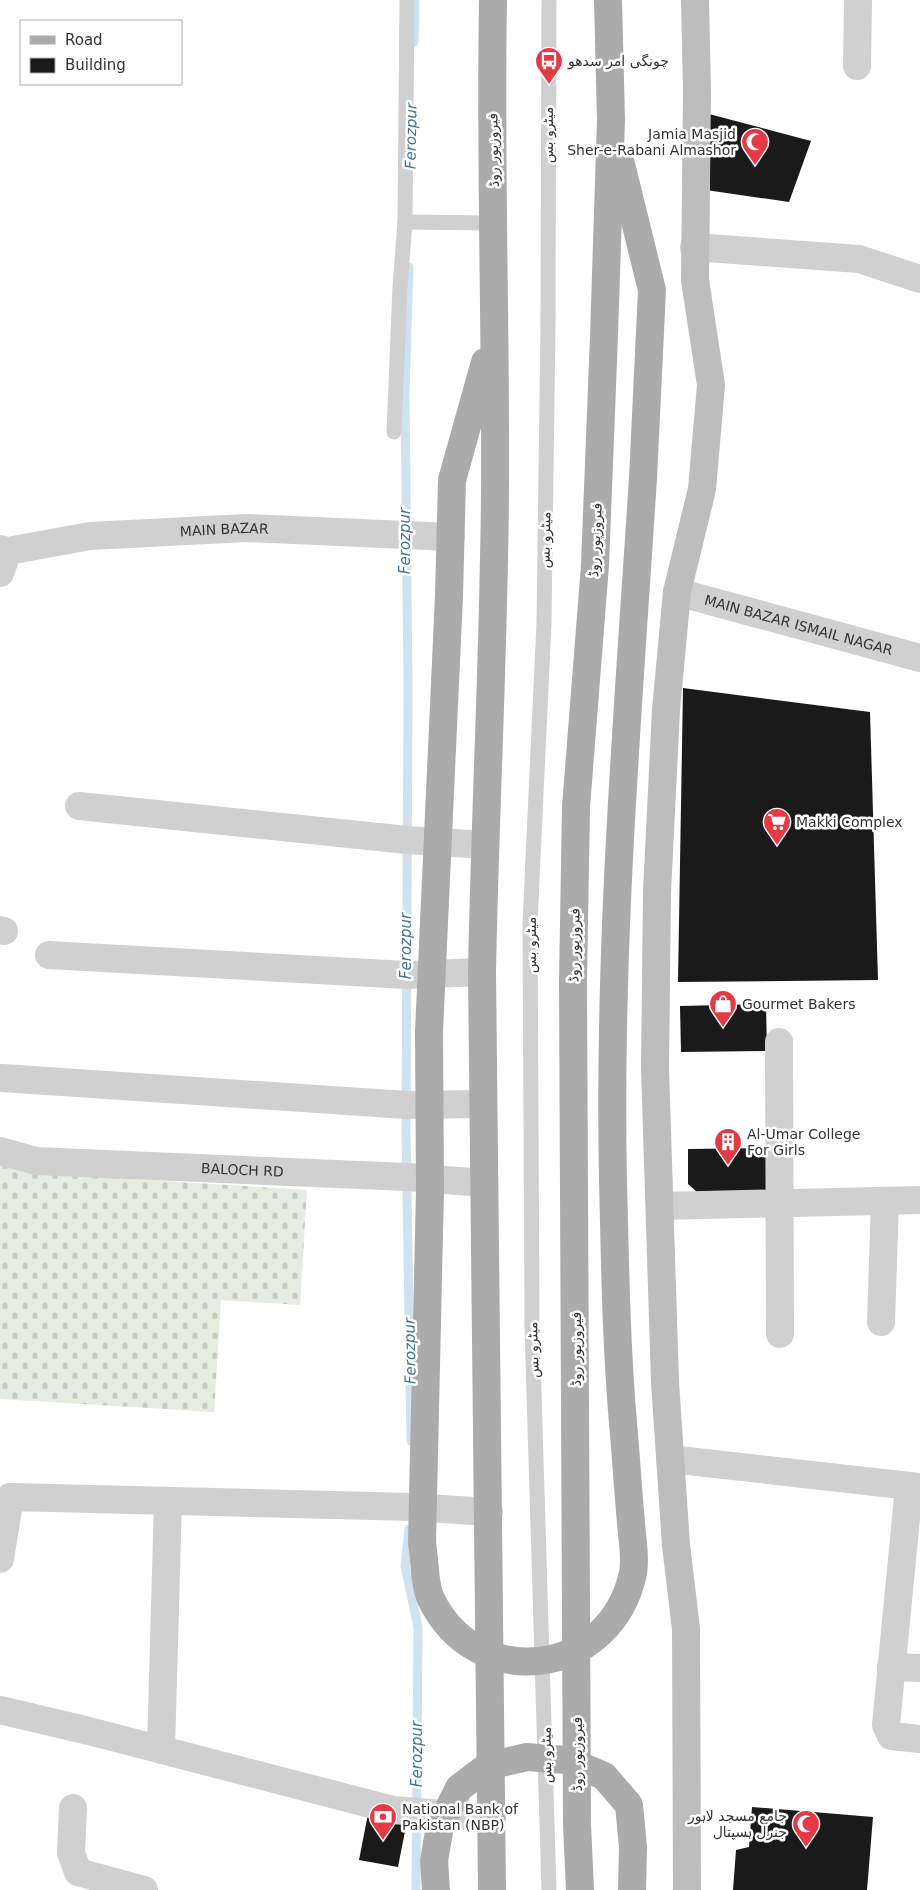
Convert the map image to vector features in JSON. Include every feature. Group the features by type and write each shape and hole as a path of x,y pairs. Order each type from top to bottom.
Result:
{"main road":[{"name":"فیروزپور روڈ","path":"492,0 495,329 492,678 482,972 492,1890"},
{"name":"فیروزپور روڈ","path":"580,1890 577,1824 573,991 576,816 595,565 610,120 608,0"},
{"path":"495,329 452,480 449,596 429,1032 430,1190 422,1543 429,1596 449,1628 482,1652 530,1663 571,1654 596,1639 619,1612 634,1571 617,1350 612,1151 618,861 643,478 652,290 610,120"},
{"path":"436,1890 434,1861 440,1826 459,1788 488,1766 527,1757 566,1760 604,1776 629,1805 632,1847 632,1890"}],"street":[{"path":"687,1890 686,1629 676,1545 665,1382 655,1068 657,892 666,710 677,592 702,489 712,385 695,280 697,91 695,0"},
{"path":"857,66 858,0"},
{"path":"694,246 859,259 920,279"},
{"name":"MAIN BAZAR","path":"3,558 90,536 246,528 451,537"},
{"name":"MAIN BAZAR ISMAIL NAGAR","path":"677,592 920,658"},
{"path":"79,806 407,840 485,845"},
{"path":"49,955 407,974 482,972"},
{"path":"779,1042 780,1334"},
{"path":"2,1078 406,1105 483,1104"},
{"name":"BALOCH RD","path":"0,1151 36,1161 407,1177 484,1183"},
{"path":"660,1206 920,1200"},
{"path":"882,1322 885,1201"},
{"path":"670,1459 915,1487 891,1667 886,1725 891,1736 920,1739"},
{"path":"0,1559 10,1497 412,1507 489,1512"},
{"path":"160,1749 168,1501"},
{"path":"891,1667 920,1668"},
{"path":"0,1710 160,1749 393,1810 492,1818"},
{"path":"73,1808 71,1852 78,1872 144,1890"}],"lane":[{"path":"394,432 400,287 405,222 407,0"},
{"name":"میٹرو بس","path":"548,0 548,324 544,623 530,942 532,1326 549,1890"},
{"path":"405,222 493,223"}],"green space":[{"path":"0,1162 24,1172 307,1190 300,1305 221,1300 214,1412 0,1399"}],"building":[{"name":"Jamia Masjid Sher-e-Rabani Almashor","path":"709,114 811,141 789,202 706,190"},
{"name":"Makki Complex","path":"683,688 870,712 878,980 678,982"},
{"name":"Gourmet Bakers","path":"766,1004 767,1051 681,1052 680,1006"},
{"name":"Al-Umar College For Girls","path":"768,1148 768,1191 697,1192 688,1184 688,1149"},
{"name":"جامع مسجد لاہور جنرل ہسپتال","path":"752,1807 873,1817 867,1890 733,1890 736,1850 749,1847"},
{"name":"National Bank of Pakistan (NBP)","path":"368,1814 407,1821 398,1867 359,1860"}],"waterway":[{"name":"Ferozpur","path":"414,42 415,0"},
{"name":"Ferozpur","path":"409,267 405,391 408,687 406,1130 411,1441"},
{"name":"Ferozpur","path":"409,1529 405,1566 418,1627 416,1890"}],"place":[{"name":"چونگی امر سدھو","path":"549,85"},
{"name":"Jamia Masjid Sher-e-Rabani Almashor","path":"755,166"},
{"name":"Makki Complex","path":"777,846"},
{"name":"Gourmet Bakers","path":"723,1028"},
{"name":"Al-Umar College For Girls","path":"728,1166"},
{"name":"National Bank of Pakistan (NBP)","path":"383,1841"},
{"name":"جامع مسجد لاہور جنرل ہسپتال","path":"806,1848"}]}
